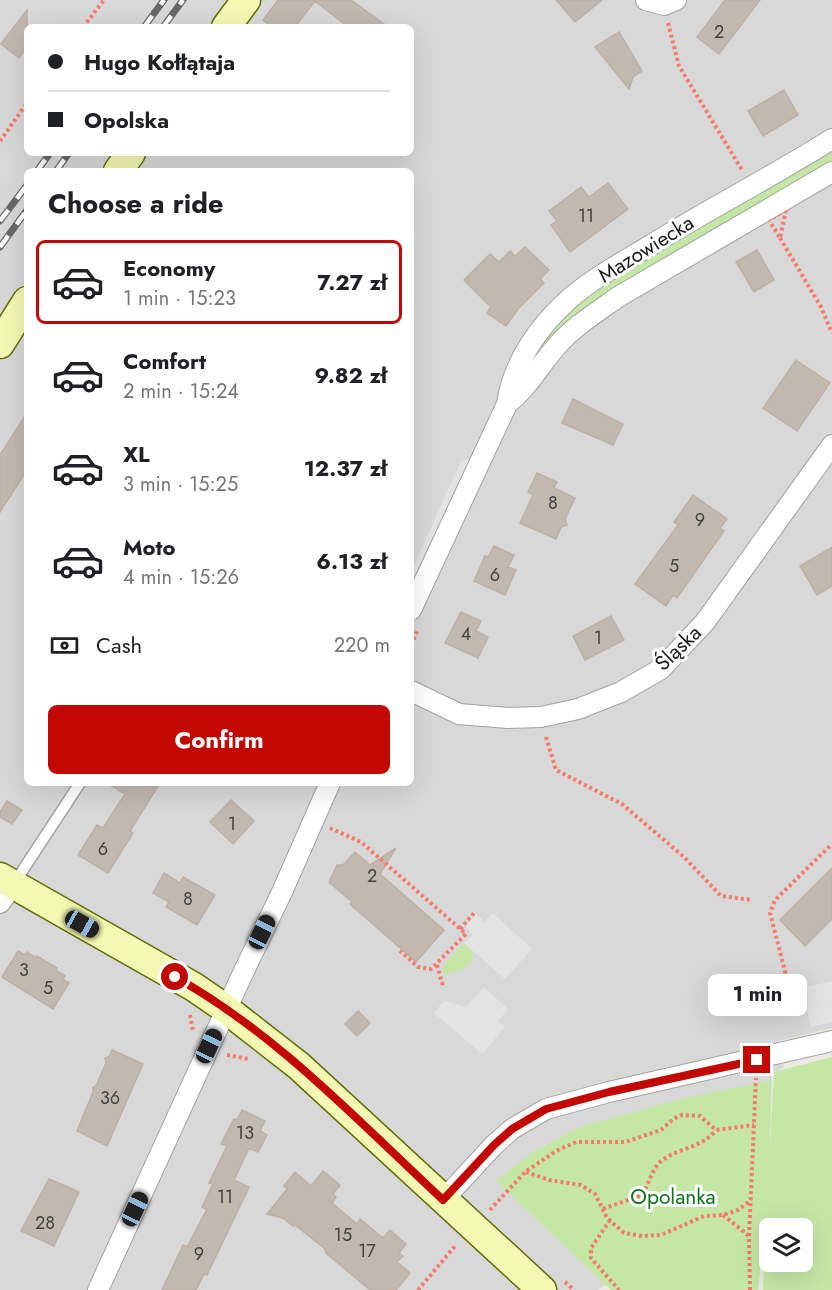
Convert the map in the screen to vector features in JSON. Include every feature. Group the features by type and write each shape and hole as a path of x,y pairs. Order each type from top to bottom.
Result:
{"street":[{"path":"227,24 246,0"},
{"path":"647,1 664,5 676,0"},
{"name":"Mazowiecka","path":"414,604 507,404 510,385 519,364 538,333 569,300 606,272 832,139"},
{"name":"Mazowiecka","path":"507,404 523,392 555,347 586,320 618,297 832,172"},
{"path":"0,344 24,306"},
{"name":"Śląska","path":"414,692 459,714 508,718 541,717 578,709 621,692 661,669 705,622 832,445"},
{"path":"98,1290 329,786"},
{"path":"4,888 194,987 226,1009 299,1066 542,1290"},
{"path":"443,1200 512,1129 546,1109 609,1092 757,1060 832,1041"}],"lane":[{"path":"4,888 78,786"}],"path":[{"path":"85,24 104,0"},
{"path":"669,25 679,66 745,175"},
{"path":"0,141 24,107"},
{"path":"780,238 785,219"},
{"path":"771,223 821,307 832,333"},
{"path":"541,717 556,770 622,804 684,857 721,896 752,900"},
{"path":"347,836 361,842 466,934 431,969 418,967 400,951"},
{"path":"800,1004 796,985 788,979 770,913 775,900 832,844"},
{"path":"460,929 474,912"},
{"path":"437,965 443,986"},
{"path":"187,1010 191,1017 193,1038"},
{"path":"750,1290 749,1237 757,1060"},
{"path":"490,1211 525,1172 556,1151 576,1142 625,1142 661,1130 673,1119 682,1115 700,1116 716,1130"},
{"path":"603,1209 642,1195 653,1171 662,1161 710,1138 716,1130 754,1125"},
{"path":"525,1172 549,1180 581,1185 595,1194 610,1220 624,1233 642,1236 661,1235 705,1216 723,1215 738,1210 751,1200"},
{"path":"723,1215 749,1237"},
{"path":"610,1220 591,1248 591,1258 619,1290"},
{"path":"418,1290 456,1245"}],"shaded area":[{"path":"0,0 832,0 832,1028 778,1041 784,1068 772,1072 768,1197 766,1218 759,1218 758,1290 611,1290 606,1284 598,1290 0,1290"},
{"path":"471,458 414,581 414,565 461,461"},
{"path":"493,913 532,949 505,979 464,943 473,934 465,926 476,914 485,922"},
{"path":"832,981 832,1022 811,1027 804,993 807,987"},
{"path":"484,987 508,1009 498,1021 505,1027 482,1054 434,1013 444,1001 466,1007"}],"green space":[{"path":"832,145 832,163 630,282 527,375 533,352 560,319 609,279"},
{"path":"464,943 473,952 471,962 464,968 444,975 442,967"},
{"name":"Opolanka","path":"832,1057 832,1290 763,1290 764,1272 813,1272 813,1218 766,1218 766,1216 766,1218 759,1218 758,1290 611,1290 496,1181 533,1152 580,1127 684,1098 771,1080 770,1147 774,1072"}],"building":[{"path":"278,0 351,0 384,24 344,24 315,1 297,24 268,24 263,20"},
{"path":"556,0 602,0 575,22"},
{"path":"725,0 760,0 719,54 697,37"},
{"path":"27,10 27,24 24,24 24,51 19,58 1,44"},
{"path":"619,32 642,71 633,77 629,89 595,47"},
{"path":"784,90 798,115 763,136 748,111"},
{"path":"608,183 628,209 570,252 551,225 557,221 549,211 581,187 589,197"},
{"path":"525,247 549,270 540,279 544,283 518,309 506,326 487,313 491,307 464,280 490,254 499,262 510,251 515,256"},
{"path":"757,250 774,280 754,292 736,262"},
{"path":"796,360 830,383 797,431 763,408"},
{"path":"573,399 623,424 613,445 562,423"},
{"path":"24,418 24,475 0,512 0,455"},
{"path":"537,473 557,482 554,488 575,498 565,519 567,525 561,527 556,539 520,523 533,495 528,492"},
{"path":"693,495 727,519 720,528 724,531 677,598 673,595 666,606 635,584 678,525 674,522"},
{"path":"494,546 514,555 508,567 516,570 505,595 474,581 485,556 488,557"},
{"path":"832,547 832,586 817,595 800,566"},
{"path":"461,612 481,621 476,631 488,637 478,658 445,643"},
{"path":"611,616 624,640 585,660 573,636"},
{"path":"112,786 158,786 130,831 133,833 108,873 78,855 97,825 103,828 125,794"},
{"path":"231,800 254,821 233,844 210,822"},
{"path":"7,801 22,810 12,824 0,817 0,812"},
{"path":"396,848 380,874 444,930 416,962 350,904 352,902 329,882 337,865 343,865 355,852 370,865"},
{"path":"832,868 832,919 805,946 780,920"},
{"path":"164,873 180,883 183,877 215,895 197,925 166,907 169,902 153,893"},
{"path":"18,951 25,955 27,952 36,958 37,956 57,968 56,970 65,976 63,979 69,983 53,1009 2,977"},
{"path":"358,1011 370,1023 357,1036 345,1024"},
{"path":"112,1050 143,1064 107,1146 77,1131 93,1087 96,1086 106,1063 105,1058 110,1056"},
{"path":"242,1110 265,1121 260,1131 267,1135 258,1152 249,1148 234,1180 249,1187 207,1275 204,1274 196,1290 162,1290 183,1245 187,1247 207,1209 202,1207 213,1184 209,1183 227,1146 221,1144 234,1119 237,1120"},
{"path":"323,1171 340,1185 333,1194 336,1197 332,1203 357,1224 360,1219 383,1238 390,1230 406,1244 399,1253 403,1256 397,1262 410,1273 396,1290 370,1290 295,1225 293,1226 283,1218 267,1214 287,1189 284,1186 295,1172 311,1186"},
{"path":"49,1179 79,1192 54,1246 21,1231"}],"railway":[{"path":"146,24 164,0"},
{"path":"165,24 183,0"},
{"path":"39,168 48,156"},
{"path":"58,168 67,156"},
{"path":"0,221 24,189"},
{"path":"0,247 24,214"}],"route":[{"path":"175,977 226,1009 299,1066 443,1200 512,1129 546,1109 609,1092 757,1060"}]}
